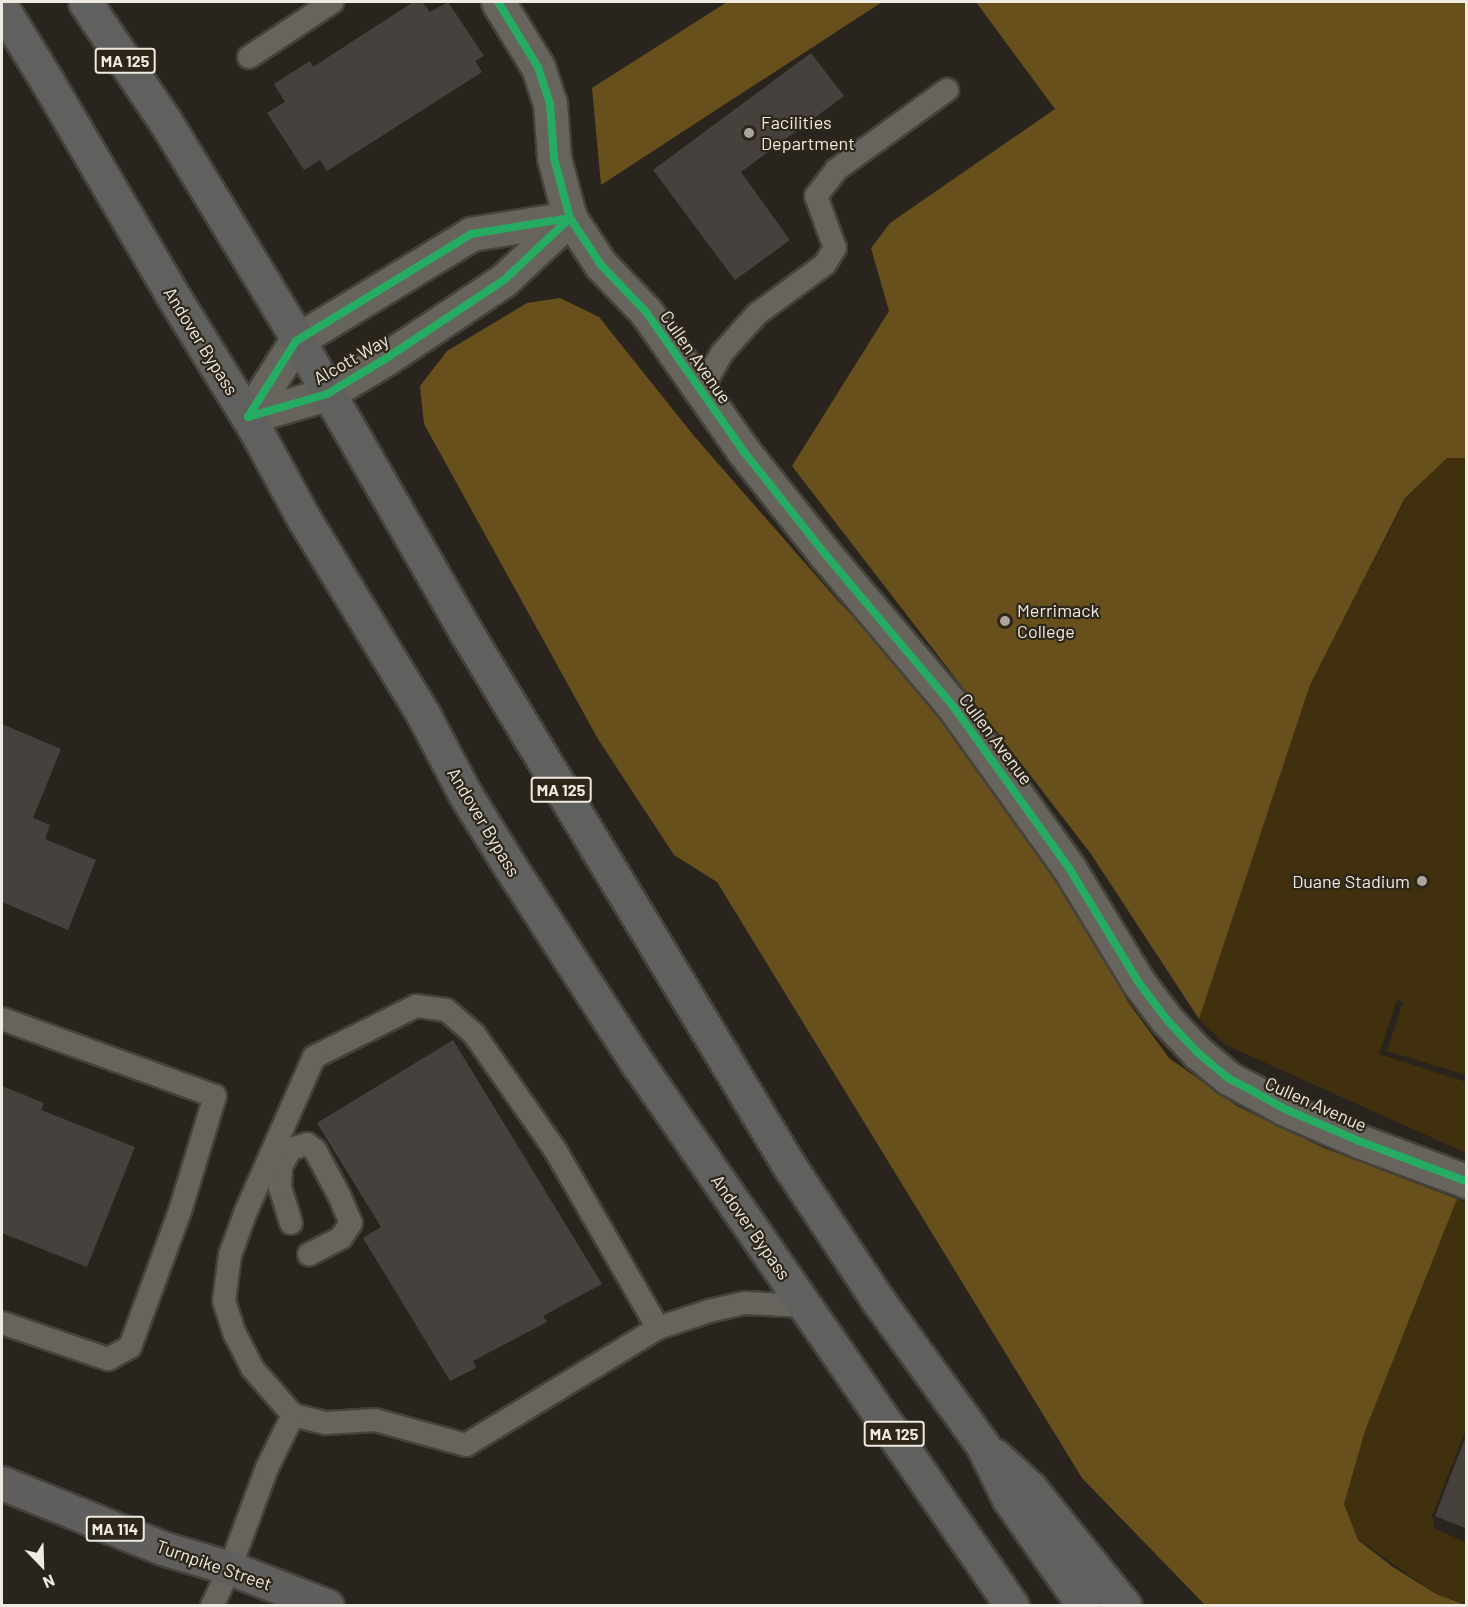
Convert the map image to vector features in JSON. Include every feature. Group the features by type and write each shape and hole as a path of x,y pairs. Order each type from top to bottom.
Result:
{"highway":[{"name":"Turnpike Street","path":"2,1483 162,1548 230,1568 327,1605"}],"main road":[{"name":"MA 125","path":"85,2 165,121 290,326 296,341 483,661 789,1167 877,1299 982,1444 1009,1499 1084,1605"},
{"name":"Andover Bypass","path":"2,8 248,417 304,519 411,694 465,794 511,868 638,1064 1012,1605"},
{"name":"MA 125","path":"982,1444 1030,1488 1089,1564 1125,1605"},
{"path":"982,1562 1001,1605"}],"street":[{"path":"248,417 296,341 471,234 570,218 554,158 547,94 538,67 498,2"},
{"name":"Cullen Avenue","path":"570,218 601,266 646,312 702,388 744,452 825,554 953,706 1069,868 1139,983 1167,1020 1197,1052 1228,1078 1285,1109 1467,1181"},
{"name":"Alcott Way","path":"248,417 327,394 504,280 570,218"}],"lane":[{"path":"249,57 332,2"},
{"path":"702,388 722,353 757,314 825,264 835,248 816,196 836,170 947,90"},
{"path":"658,1328 556,1150 474,1034 446,1010 416,1006 314,1057 246,1211 230,1256 224,1301 235,1334 252,1368 293,1415 326,1423 375,1420 466,1445 658,1328 709,1311 745,1303 806,1306"},
{"path":"2,1019 215,1096 180,1211 130,1347 108,1359 2,1323"},
{"path":"291,1223 280,1188 281,1166 291,1149 307,1144 315,1150 339,1195 351,1224 340,1238 309,1254"},
{"path":"212,1605 230,1568 267,1468 293,1415"}],"shaded area":[{"path":"727,2 882,2 601,185 592,88"},
{"path":"976,2 1466,2 1466,458 1447,458 1405,498 1310,685 1199,1019 1091,854 792,466 889,311 871,248 890,223 1055,109"},
{"path":"560,298 599,317 694,436 839,602 924,690 1073,898 1128,1002 1169,1058 1237,1106 1324,1148 1457,1199 1365,1431 1344,1504 1358,1540 1393,1567 1436,1594 1466,1605 1205,1605 1082,1478 717,882 674,855 598,739 424,424 420,386 447,351 527,303"},
{"path":"1447,457 1466,458 1466,1075 1387,1051 1403,1002 1397,1000 1379,1054 1466,1082 1466,1153 1226,1045 1199,1019 1310,685 1406,498"},
{"path":"1457,1199 1466,1202 1466,1429 1432,1516 1435,1529 1466,1542 1466,1604 1436,1594 1358,1539 1344,1504 1365,1431"}],"building":[{"path":"413,2 422,2 430,12 448,2 484,56 475,61 482,72 327,171 320,160 304,170 267,113 285,102 274,84 310,61 313,67"},
{"name":"Facilities Department","path":"811,53 844,96 741,172 790,240 735,280 653,170"},
{"path":"2,724 61,749 33,818 50,825 45,839 96,860 68,930 2,902"},
{"path":"453,1040 602,1284 543,1316 547,1322 473,1361 476,1368 450,1381 363,1238 381,1227 317,1123"},
{"path":"2,1086 44,1103 41,1110 135,1147 87,1267 2,1233"},
{"path":"1464,1441 1467,1441 1467,1529 1435,1516"}],"cycle path":[{"path":"498,2 538,67 550,103 554,158 570,218 601,265 646,312 744,452 825,554 953,706 1069,868 1139,983 1167,1020 1197,1052 1228,1078 1285,1109 1359,1141 1466,1181"},
{"path":"570,218 504,280 385,359 327,394 248,417 296,341 471,234 570,218"}],"place":[{"name":"Facilities Department","path":"749,133"},
{"name":"Merrimack College","path":"1005,621"},
{"name":"Duane Stadium","path":"1422,881"}]}
